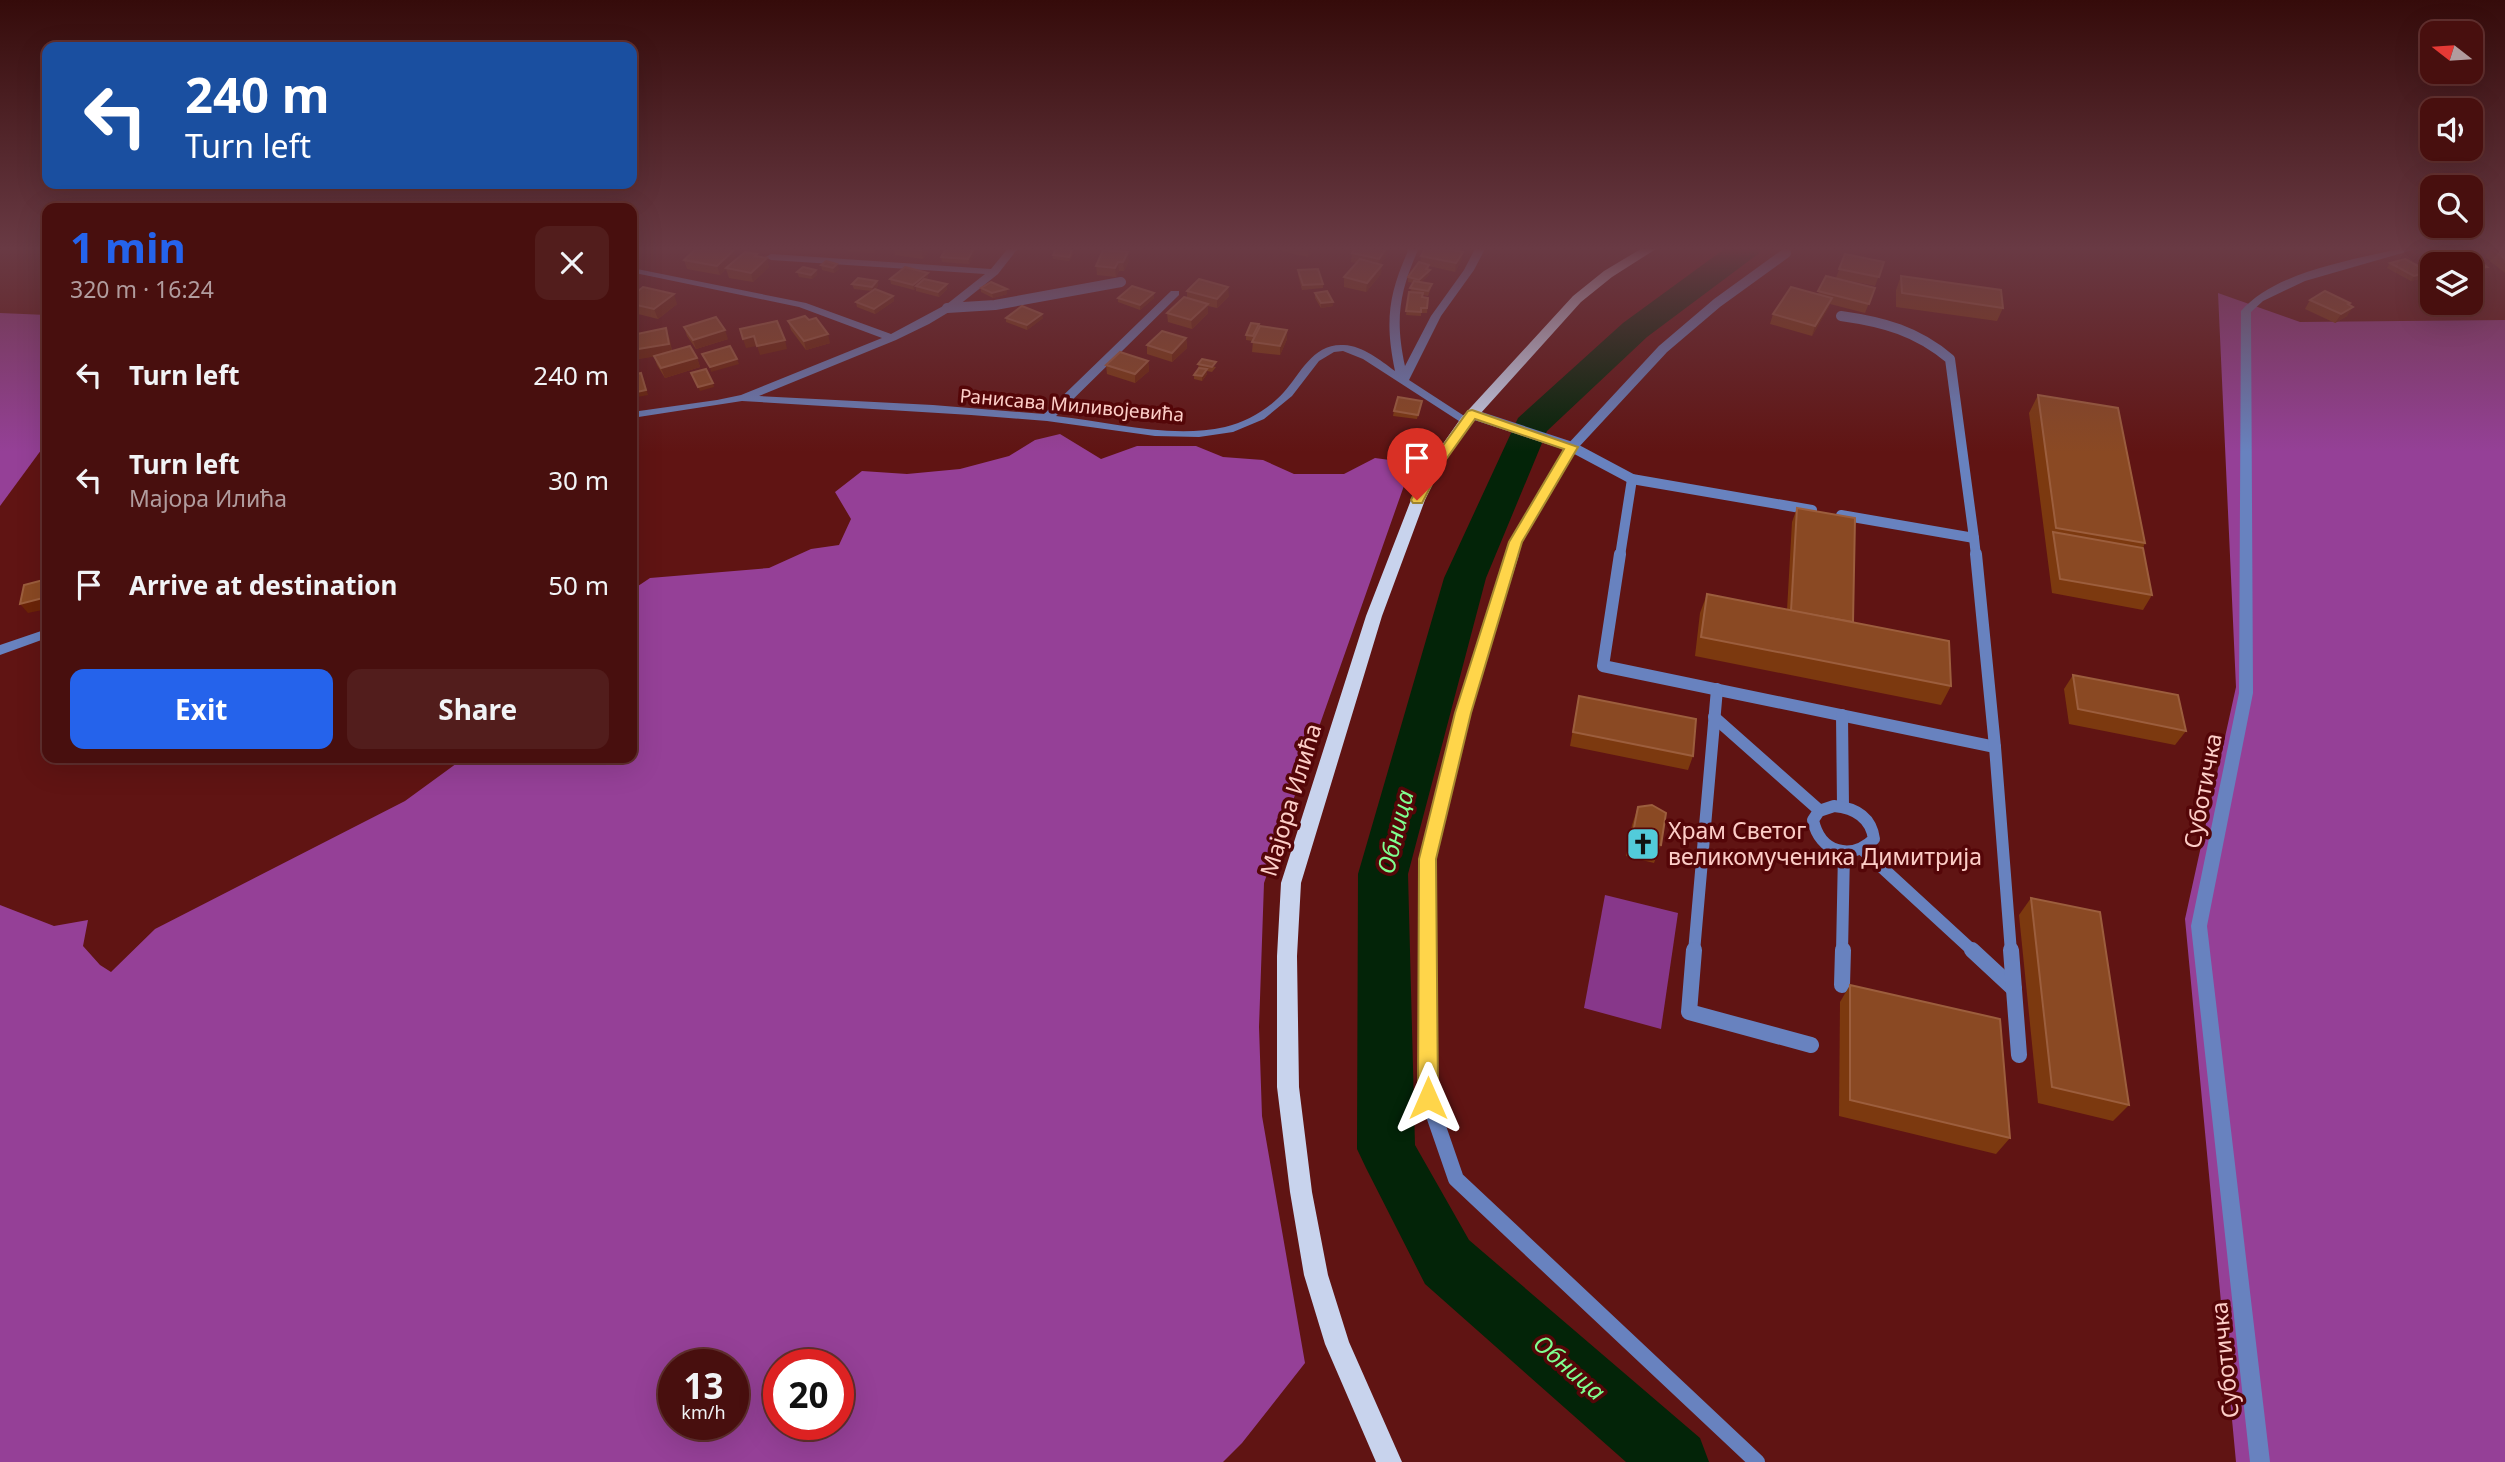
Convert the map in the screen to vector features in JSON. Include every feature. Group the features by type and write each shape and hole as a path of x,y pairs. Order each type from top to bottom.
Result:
{"main road":[{"name":"Мајора Илића","path":"1389,1462 1337,1344 1316,1275 1301,1192 1288,1087 1288,912 1297,859 1390,573 1435,465 1469,417 1561,315"}],"street":[{"path":"832,315 892,338"},
{"path":"637,414 741,398 892,338 932,315"},
{"path":"1048,418 1152,315"},
{"path":"1392,315 1391,327 1403,381"},
{"path":"1403,381 1437,315"},
{"name":"Суботичка","path":"2246,315 2246,693 2199,926 2260,1462"},
{"name":"Ранисава Миливојевића","path":"741,398 1048,418 1172,434 1228,430 1250,424 1283,400 1322,353 1342,348 1360,354 1469,417"},
{"path":"0,650 42,635"}],"lane":[{"path":"1703,315 1663,349 1567,445 1516,542 1463,713 1427,859 1428,1098 1456,1179 1757,1462"},
{"path":"1841,316 1895,324 1929,339 1950,359 1974,538 1995,747 2019,1055"},
{"path":"1469,417 1498,423 1567,445 1632,479 1974,538"},
{"path":"1632,479 1604,666 1995,747"},
{"path":"1717,689 1689,1012 1811,1045"},
{"path":"1842,715 1843,806"},
{"path":"1714,717 1819,810"},
{"path":"1843,806 1863,816 1870,823 1874,839 1863,850 1844,852 1825,844 1818,837 1813,822 1819,810 1843,806"},
{"path":"1863,850 2014,989"},
{"path":"1842,985 1844,852"}],"shaded area":[{"path":"0,315 42,315 42,449 0,506"},
{"path":"2219,315 2281,315 2300,322 2505,320 2505,1462 2236,1462 2185,919 2236,687"},
{"path":"1060,434 1101,459 1137,446 1196,446 1223,457 1263,460 1294,474 1344,474 1375,458 1412,463 1264,883 1259,1027 1262,1116 1305,1363 1242,1443 1223,1462 0,1462 0,905 54,926 88,920 83,946 100,965 111,972 155,929 405,801 457,763 637,763 637,587 650,578 769,568 811,549 839,545 851,519 835,492 862,471 907,474 960,469 1009,456 1035,440"},
{"path":"1605,895 1678,913 1661,1029 1584,1008"}],"building":[{"path":"1010,315 1040,315 1027,325 1006,318"},
{"path":"1175,315 1196,315 1191,320"},
{"path":"1777,315 1822,315 1815,326"},
{"path":"805,316 809,320 816,318 828,334 804,341 788,321"},
{"path":"716,317 725,330 693,340 684,327"},
{"path":"777,321 785,340 757,346 754,336 743,339 740,329"},
{"path":"1251,323 1259,324 1253,336 1246,335"},
{"path":"1260,326 1287,330 1280,346 1252,342"},
{"path":"666,328 669,344 637,349 637,334"},
{"path":"1162,331 1186,338 1172,353 1147,345"},
{"path":"690,346 697,358 661,368 654,356"},
{"path":"730,346 737,359 710,367 702,354"},
{"path":"1120,352 1148,361 1135,374 1106,365"},
{"path":"1202,359 1216,362 1212,367 1198,364"},
{"path":"1199,368 1207,369 1202,376 1194,375"},
{"path":"706,369 713,383 698,387 691,373"},
{"path":"641,373 646,390 637,392 637,374"},
{"path":"2038,395 2118,408 2145,543 2056,528"},
{"path":"1398,397 1422,401 1418,415 1394,411"},
{"path":"1797,508 1855,518 1853,622 1791,611"},
{"path":"2053,532 2143,548 2152,595 2060,579"},
{"path":"42,580 42,598 20,604 24,585"},
{"path":"1707,594 1949,641 1951,686 1701,637"},
{"path":"2073,675 2178,695 2186,731 2078,709"},
{"path":"1579,696 1696,719 1693,756 1573,732"},
{"path":"1652,805 1666,813 1661,845 1632,838 1638,807"},
{"path":"2031,898 2100,912 2129,1105 2052,1087"},
{"path":"1850,985 2000,1019 2010,1138 1850,1100"}],"waterway":[{"name":"Обница","path":"1655,315 1635,330 1531,426 1465,578 1383,874 1386,1149 1447,1262 1676,1462"}],"place":[{"name":"Храм Светог великомученика Димитрија","path":"1643,844"}],"route":[{"path":"1417,500 1435,465 1472,414 1572,447 1516,542 1463,713 1427,859 1428,1098"}]}
